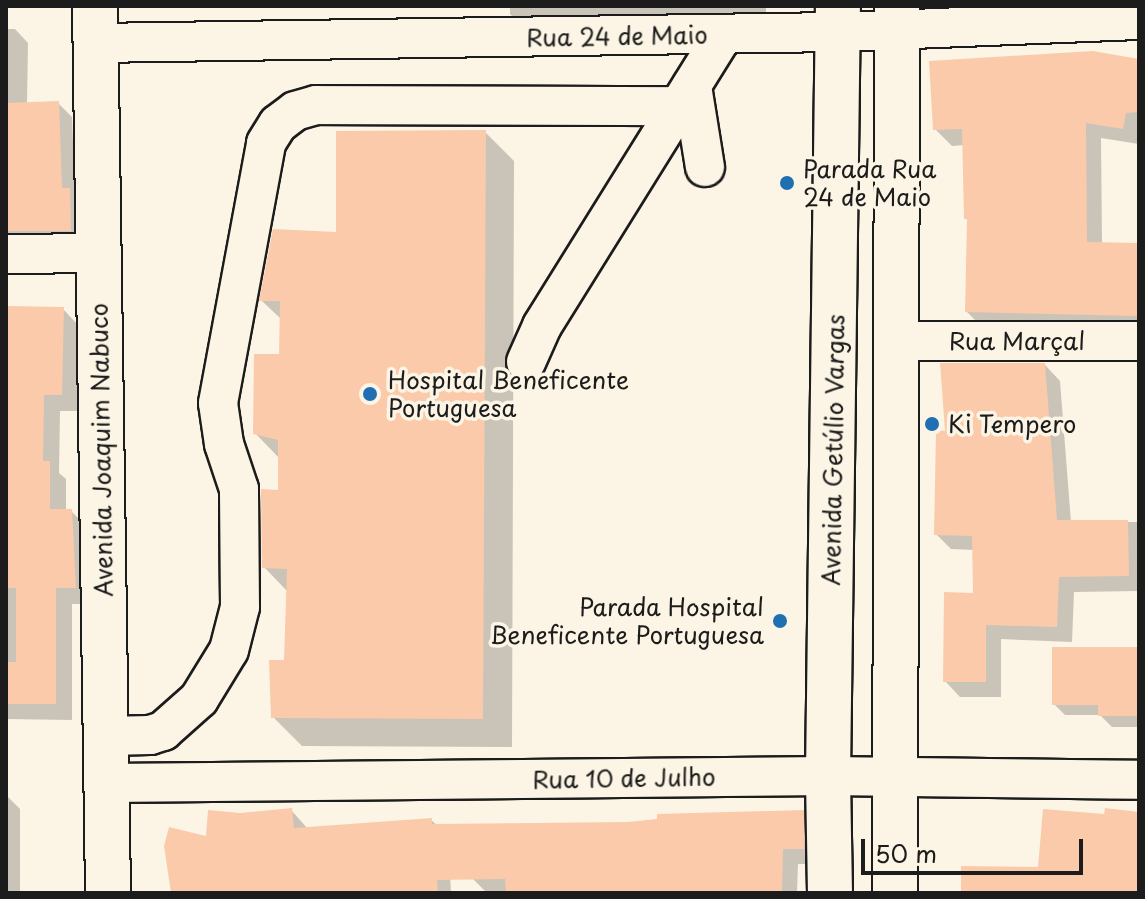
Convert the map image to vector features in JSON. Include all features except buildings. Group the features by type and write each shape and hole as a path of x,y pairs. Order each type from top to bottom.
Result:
{"main road":[{"path":"895,893 897,18"},
{"name":"Avenida Getúlio Vargas","path":"830,893 828,776 838,19"},
{"name":"Avenida Joaquim Nabuco","path":"95,24 108,893"}],"street":[{"name":"Rua 24 de Maio","path":"95,24 724,34 838,19 1139,20"},
{"path":"526,362 542,326 724,34"},
{"path":"686,96 705,167"},
{"path":"107,736 150,735 163,731 199,699 229,650 240,607 239,489 224,444 218,403 266,143 278,124 295,111 316,105 686,96"},
{"path":"6,254 97,253"},
{"name":"Rua Marçal","path":"895,341 1139,341"},
{"name":"Rua 10 de Julho","path":"108,783 828,776 1139,780"}],"place":[{"name":"Parada Rua 24 de Maio","path":"787,183"},
{"name":"Hospital Beneficente Portuguesa","path":"370,394"},
{"name":"Ki Tempero","path":"932,424"},
{"name":"Parada Hospital Beneficente Portuguesa","path":"780,621"}]}
